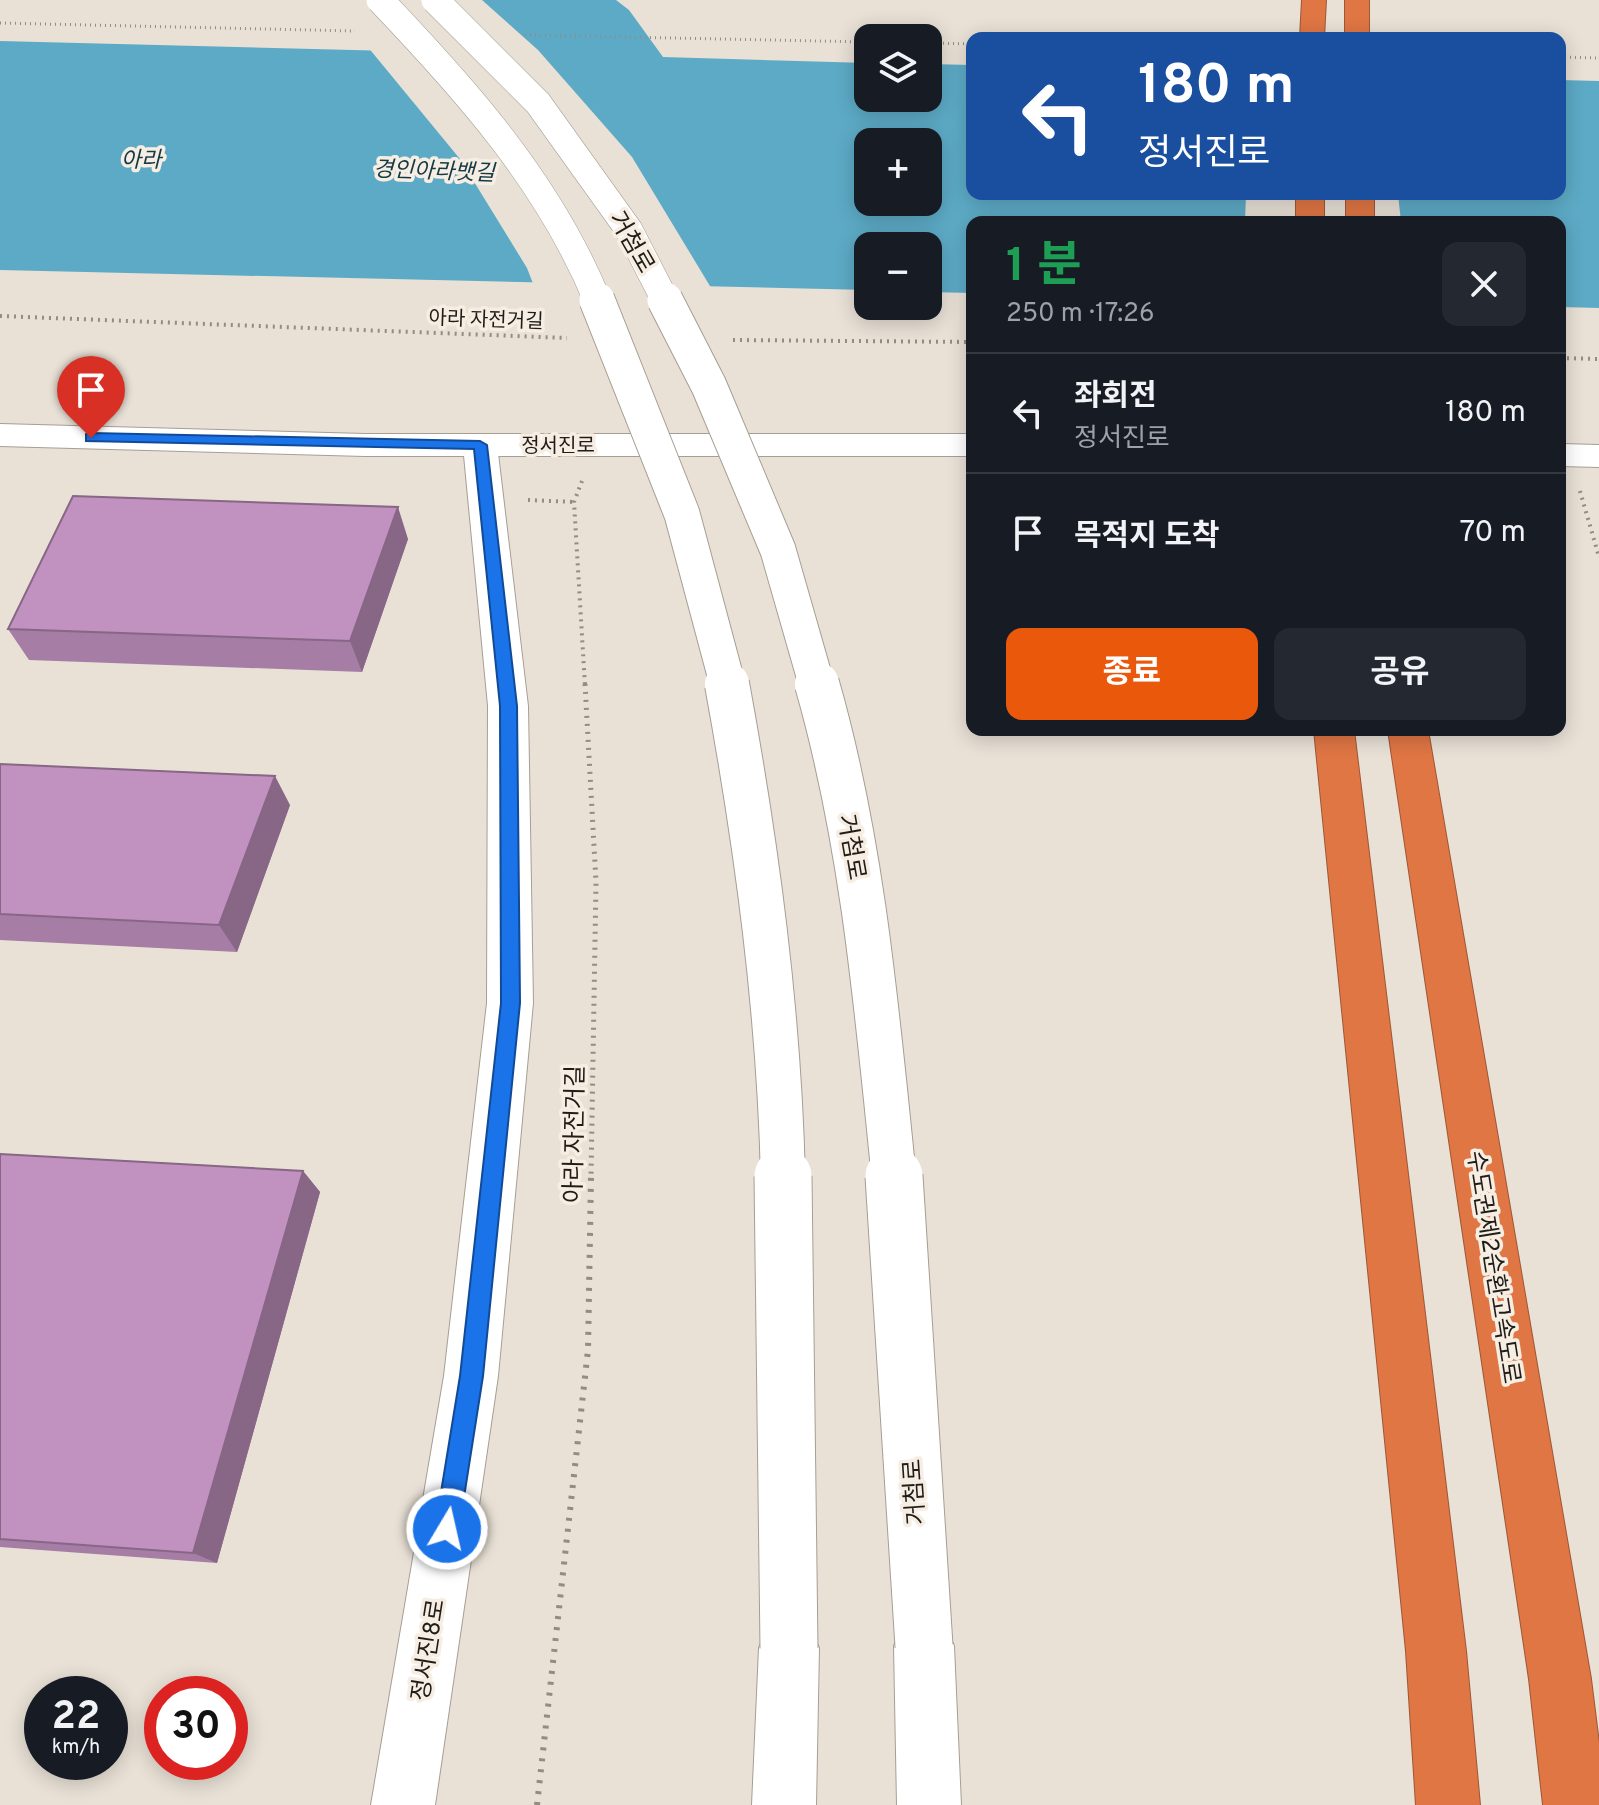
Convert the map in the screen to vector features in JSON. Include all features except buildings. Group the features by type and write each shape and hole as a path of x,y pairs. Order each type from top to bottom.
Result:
{"highway":[{"path":"1312,32 1314,0"},
{"path":"1357,0 1357,32"},
{"path":"1335,736 1436,1651 1448,1805"},
{"name":"수도권제2순환고속도로","path":"1409,736 1560,1679 1575,1805"}],"street":[{"name":"거첨로","path":"435,0 538,103 629,230 709,386 778,550 831,734 871,952 896,1195 924,1646 929,1805"},
{"path":"374,16 478,105 564,229 647,414 696,558 738,733 767,931 786,1179 789,1648 784,1805"},
{"name":"정서진로","path":"0,435 480,445 966,445"},
{"name":"정서진8로","path":"403,1805 471,1376 510,1003 508,706 480,445"}],"path":[{"path":"0,23 374,16"},
{"path":"511,34 854,42"},
{"path":"942,43 966,44"},
{"path":"1566,57 1599,58"},
{"name":"아라 자전거길","path":"0,316 579,338"},
{"path":"721,340 966,342"},
{"path":"1566,358 1599,359"},
{"path":"1576,455 1599,557"},
{"name":"아라 자전거길","path":"537,1805 588,1350 596,882 574,502 583,477"}],"water":[{"name":"아라","path":"456,0 616,0 629,10 663,57 854,63 854,112 942,112 942,64 966,65 966,200 1566,200 1566,80 1599,81 1599,308 1566,307 1566,216 966,216 966,293 942,292 942,232 854,232 854,290 0,270 0,41 514,54"}],"pier":[{"path":"452,0 482,0 538,50 632,157 713,291 534,286 527,268 460,159 367,46 505,50"},
{"path":"1246,200 1399,200 1400,216 1245,216"}],"route":[{"path":"91,438 480,445 483,498 508,706 510,1003 471,1376 447,1529"}],"water label":[{"name":"경인아라뱃길","path":"434,170"}]}
